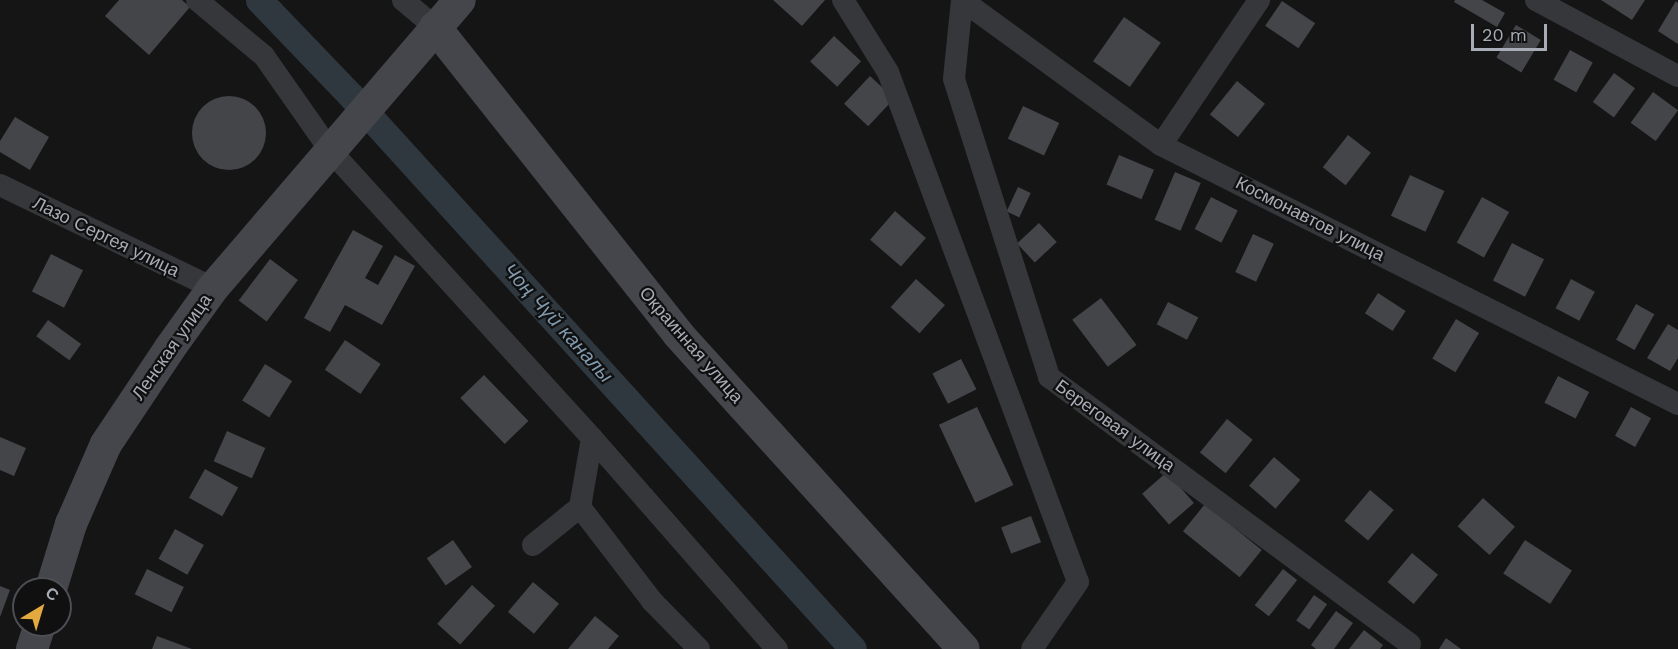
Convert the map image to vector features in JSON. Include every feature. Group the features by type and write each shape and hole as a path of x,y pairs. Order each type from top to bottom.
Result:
{"street":[{"path":"197,0 264,56 335,142 777,649"},
{"path":"404,0 431,32"},
{"name":"Ленская улица","path":"55,577 70,524 106,444 213,288 335,142 460,0"},
{"path":"843,0 888,72 1078,582 1032,649"},
{"name":"Космонавтов улица","path":"962,0 1161,145 1678,404"},
{"name":"Береговая улица","path":"962,0 954,79 1049,377 1410,644"},
{"path":"1161,145 1259,0"},
{"path":"1536,0 1678,76"},
{"name":"Окраинная улица","path":"431,32 678,334 964,649"},
{"name":"Лазо Сергея улица","path":"0,185 213,288"},
{"path":"533,545 580,507 592,438"},
{"path":"580,507 652,601 699,649"}],"building":[{"path":"119,0 182,0 190,7 149,55 105,16"},
{"path":"773,0 825,0 802,26"},
{"path":"1455,0 1482,0 1505,13 1497,27 1454,2"},
{"path":"1601,0 1645,0 1632,20"},
{"path":"1282,1 1315,23 1298,48 1265,26"},
{"path":"1676,1 1678,3 1678,44 1658,31"},
{"path":"1124,17 1161,43 1130,87 1093,61"},
{"path":"1516,25 1541,40 1521,73 1496,58"},
{"path":"834,36 861,61 837,87 810,62"},
{"path":"1570,50 1593,63 1576,92 1554,80"},
{"path":"1614,73 1635,88 1614,117 1593,102"},
{"path":"870,76 894,99 868,126 844,104"},
{"path":"1237,81 1265,104 1238,137 1210,114"},
{"path":"1653,92 1678,110 1656,141 1631,123"},
{"path":"229,96 250,102 260,112 266,133 260,154 250,164 229,170 208,164 198,154 192,133 198,112 208,102"},
{"path":"1023,106 1059,123 1044,156 1008,139"},
{"path":"15,117 49,137 30,170 0,152 0,141"},
{"path":"1348,135 1371,153 1346,185 1323,167"},
{"path":"1119,155 1154,170 1141,199 1106,184"},
{"path":"1175,172 1201,183 1180,231 1155,220"},
{"path":"1410,175 1444,191 1425,232 1391,216"},
{"path":"1018,187 1031,193 1019,217 1007,211"},
{"path":"1211,197 1238,211 1221,243 1195,229"},
{"path":"1482,197 1509,212 1484,258 1457,242"},
{"path":"895,211 926,238 901,267 870,240"},
{"path":"1039,223 1057,242 1035,262 1017,243"},
{"path":"353,230 383,246 365,278 378,285 395,255 415,266 382,325 345,305 330,332 304,318"},
{"path":"1253,234 1274,244 1256,282 1235,272"},
{"path":"1512,243 1544,259 1525,297 1493,280"},
{"path":"51,254 83,270 64,308 32,291"},
{"path":"270,259 298,280 267,322 239,301"},
{"path":"916,279 945,305 920,333 891,307"},
{"path":"1571,279 1595,292 1579,321 1556,308"},
{"path":"1378,293 1406,311 1393,331 1365,313"},
{"path":"1101,298 1137,345 1108,367 1072,320"},
{"path":"1168,302 1198,317 1187,340 1157,324"},
{"path":"1636,304 1654,314 1634,350 1616,340"},
{"path":"1456,319 1479,333 1455,372 1432,358"},
{"path":"48,320 81,344 69,360 36,336"},
{"path":"1668,324 1678,330 1678,358 1670,371 1647,358"},
{"path":"345,340 381,364 361,394 325,370"},
{"path":"961,359 976,389 948,404 932,374"},
{"path":"265,364 292,381 269,417 242,400"},
{"path":"484,375 528,421 505,444 460,398"},
{"path":"1558,376 1589,392 1576,419 1544,403"},
{"path":"977,407 1013,485 975,503 939,425"},
{"path":"1631,407 1651,418 1635,447 1615,436"},
{"path":"1227,419 1253,440 1226,473 1200,452"},
{"path":"227,431 265,448 252,478 214,461"},
{"path":"0,437 26,448 14,476 0,470"},
{"path":"1274,457 1300,480 1275,509 1249,486"},
{"path":"205,469 238,487 222,516 189,498"},
{"path":"1167,472 1194,503 1169,525 1142,494"},
{"path":"1370,490 1394,510 1368,541 1344,521"},
{"path":"1483,498 1515,527 1490,555 1458,526"},
{"path":"1205,504 1262,550 1240,577 1183,531"},
{"path":"1031,516 1041,542 1011,554 1001,527"},
{"path":"175,529 204,545 187,575 159,559"},
{"path":"453,540 472,567 446,585 427,558"},
{"path":"1525,540 1572,570 1550,604 1503,574"},
{"path":"1412,553 1438,575 1414,604 1388,582"},
{"path":"147,569 184,587 172,612 135,594"},
{"path":"1283,569 1297,580 1269,616 1255,605"},
{"path":"533,582 559,604 534,634 508,612"},
{"path":"472,585 495,606 460,644 437,624"},
{"path":"0,586 10,590 0,617"},
{"path":"1314,595 1327,604 1309,630 1296,620"},
{"path":"1336,611 1353,623 1334,649 1316,649 1311,645"},
{"path":"595,616 619,636 608,649 568,649"},
{"path":"1364,630 1383,645 1380,649 1349,649"},
{"path":"157,636 192,649 152,649"},
{"path":"1446,638 1461,649 1439,649"}],"waterway":[{"name":"Чоң Чүй каналы","path":"259,0 352,97 853,649"}]}
